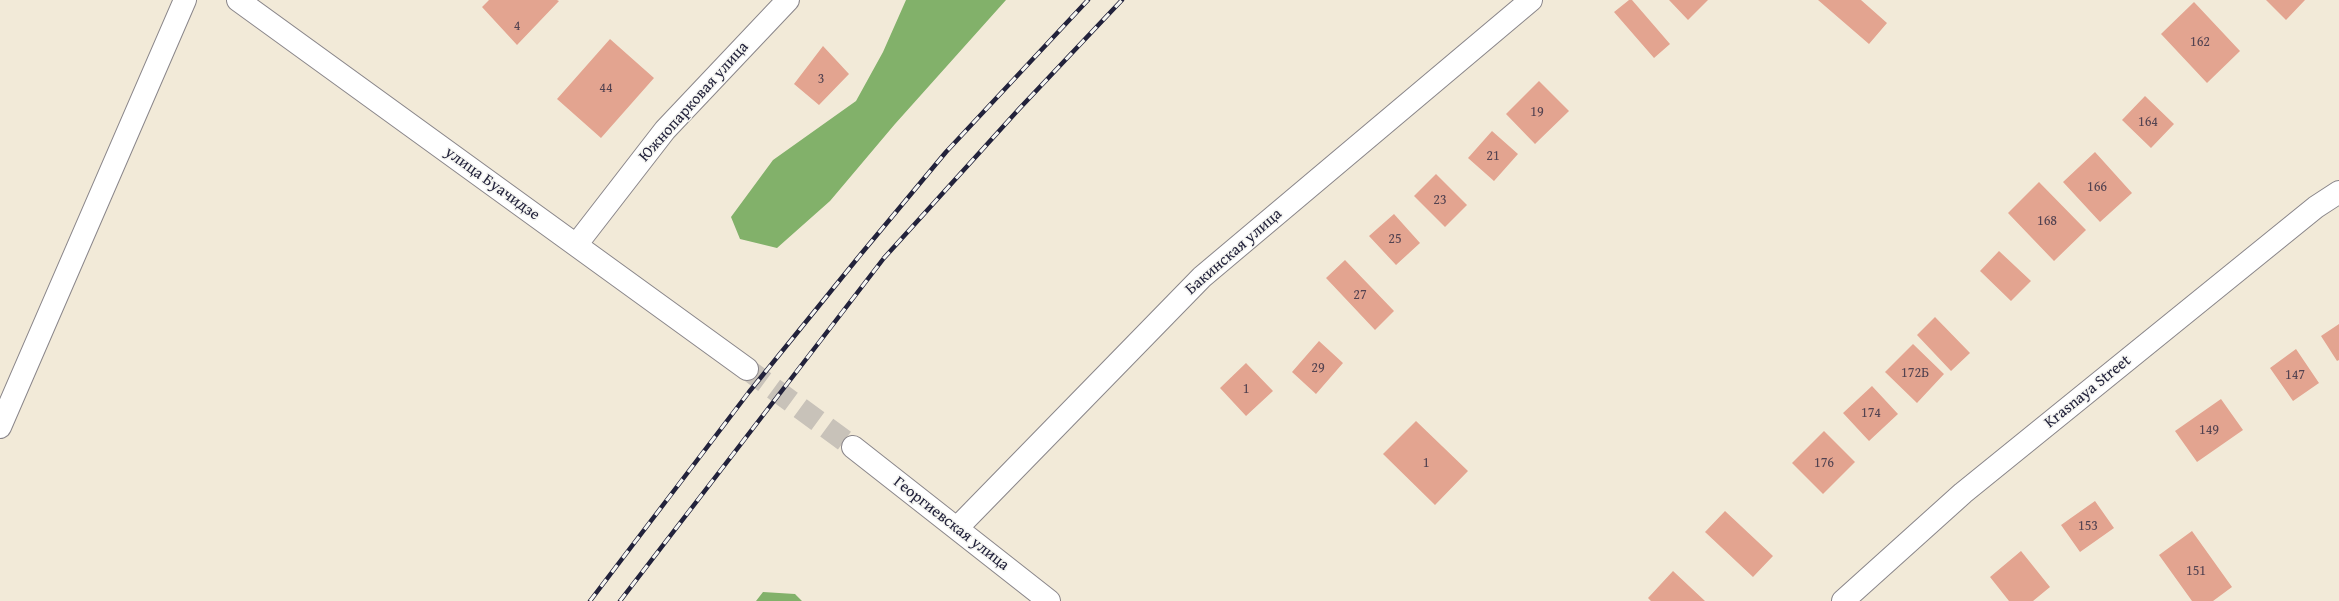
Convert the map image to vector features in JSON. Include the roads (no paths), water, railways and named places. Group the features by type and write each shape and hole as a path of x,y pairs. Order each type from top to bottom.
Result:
{"street":[{"path":"0,427 185,0"},
{"name":"улица Буачидзе","path":"238,0 747,369"},
{"name":"Южнопарковая улица","path":"576,245 665,130 788,0"},
{"name":"Бакинская улица","path":"958,527 1202,277 1531,0"},
{"name":"Krasnaya Street","path":"1843,601 1970,488 2316,207 2339,192"},
{"name":"Георгиевская улица","path":"853,447 958,527 1049,601"}],"tunnel":[{"path":"747,369 853,447"}],"railway":[{"path":"590,601 749,392 861,254 946,152 1088,0"},
{"path":"620,601 884,258 1019,109 1122,0"}]}
